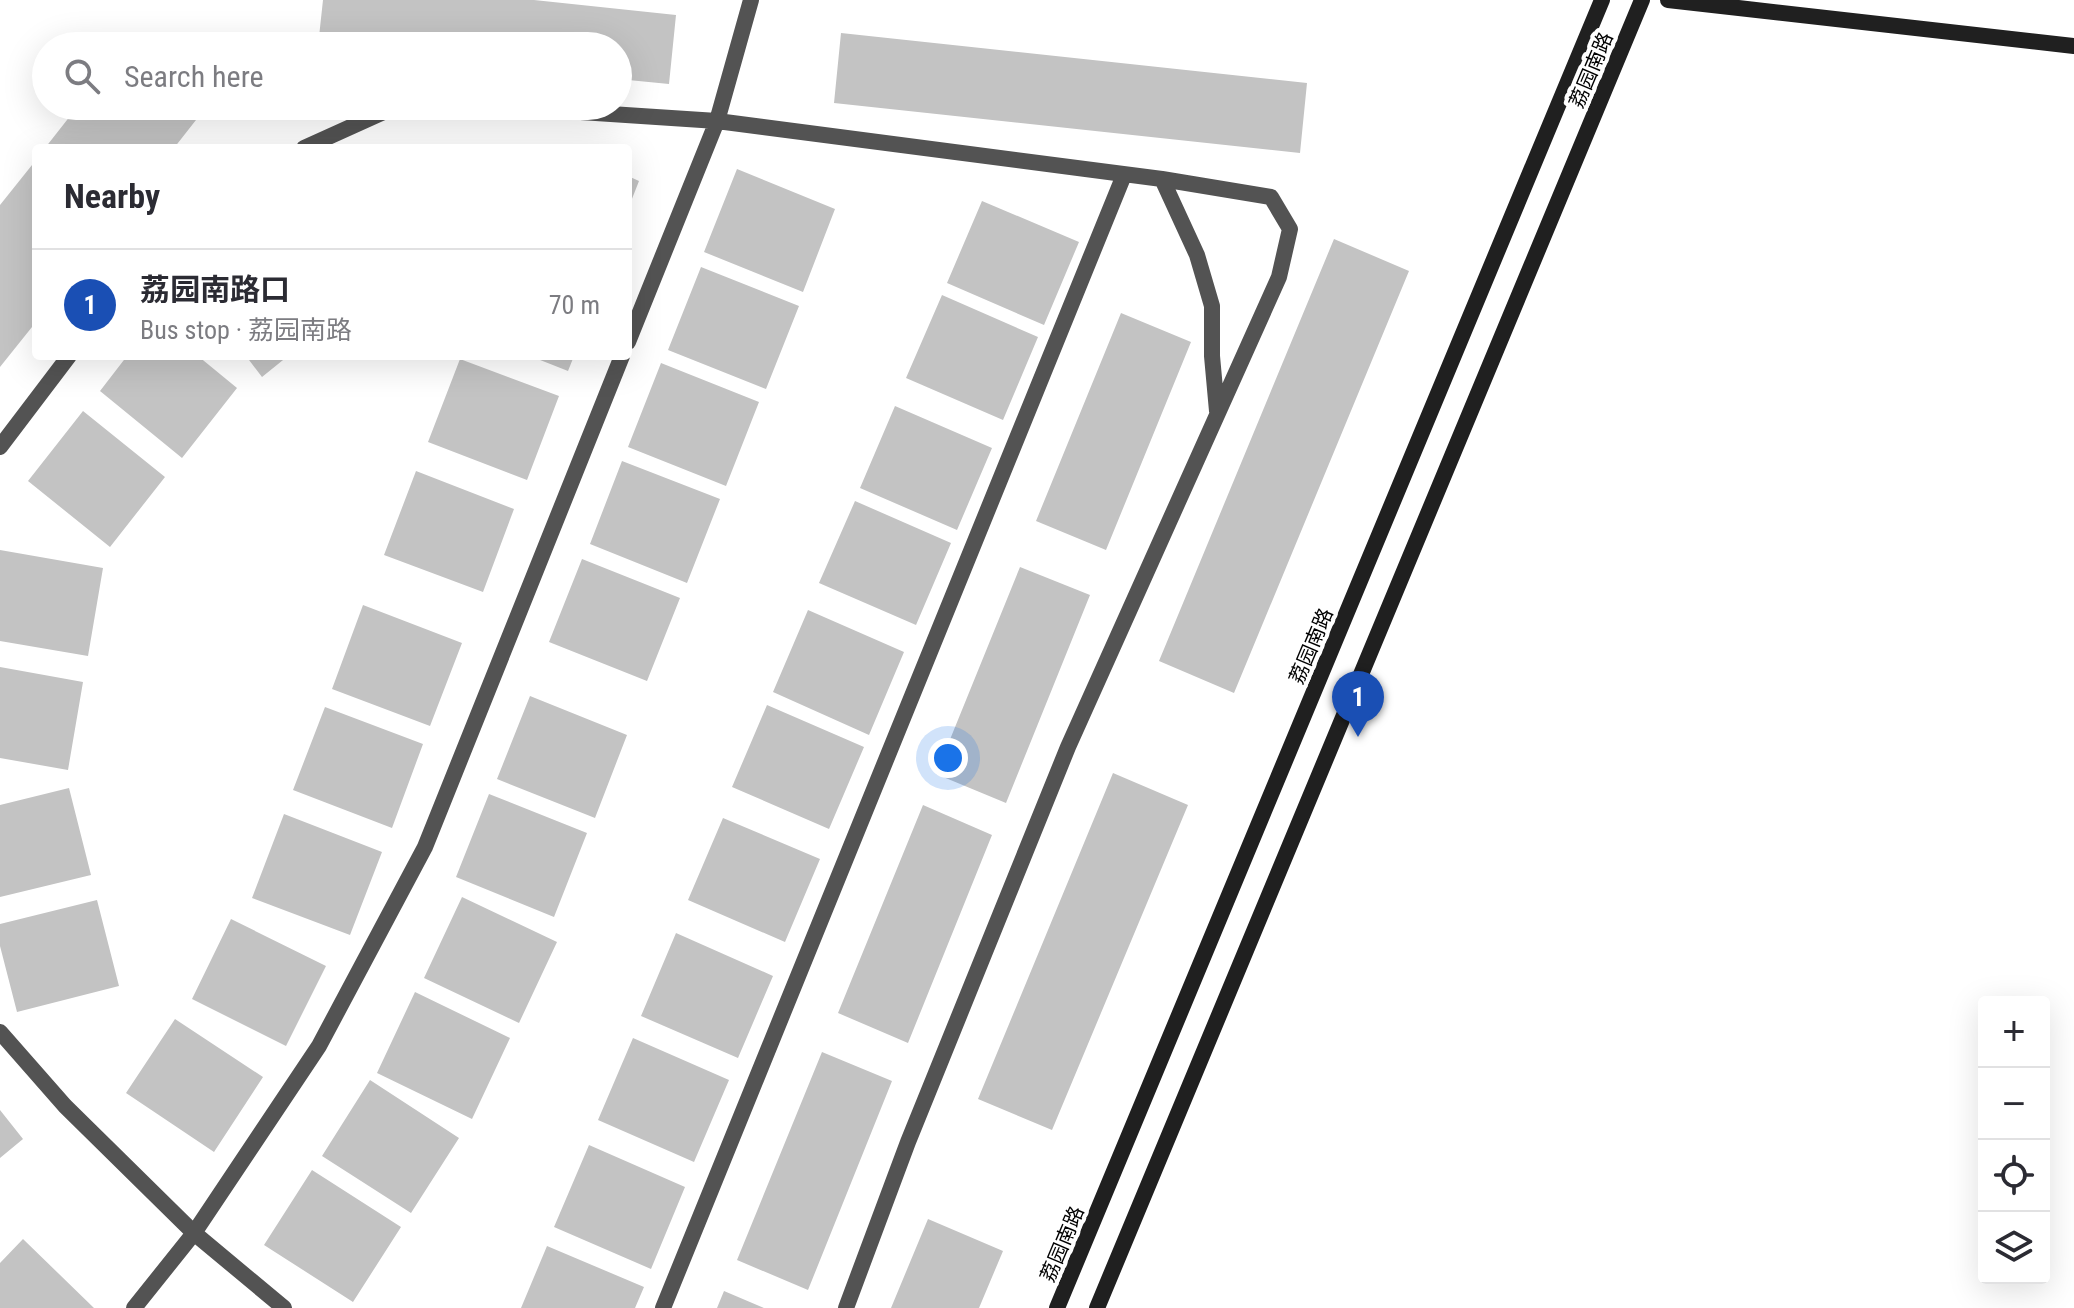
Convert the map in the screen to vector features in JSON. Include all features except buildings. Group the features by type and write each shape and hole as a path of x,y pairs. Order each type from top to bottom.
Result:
{"main road":[{"name":"荔园南路","path":"1057,1308 1602,0"},
{"name":"荔园南路","path":"1097,1308 1642,0"},
{"path":"1668,0 2074,46"}],"lane":[{"path":"632,332 717,121 751,0"},
{"path":"632,115 717,121 1162,179 1271,197 1290,229 1279,277 1068,747 908,1142 846,1308"},
{"path":"313,144 366,120"},
{"path":"663,1308 1124,175"},
{"path":"1162,179 1197,255 1212,306 1217,413"},
{"path":"0,447 66,360"},
{"path":"134,1308 194,1233 319,1046 425,847 620,360"},
{"path":"0,1032 65,1106 194,1233 284,1308"}],"place":[{"name":"荔园南路口","path":"1358,737"}]}
